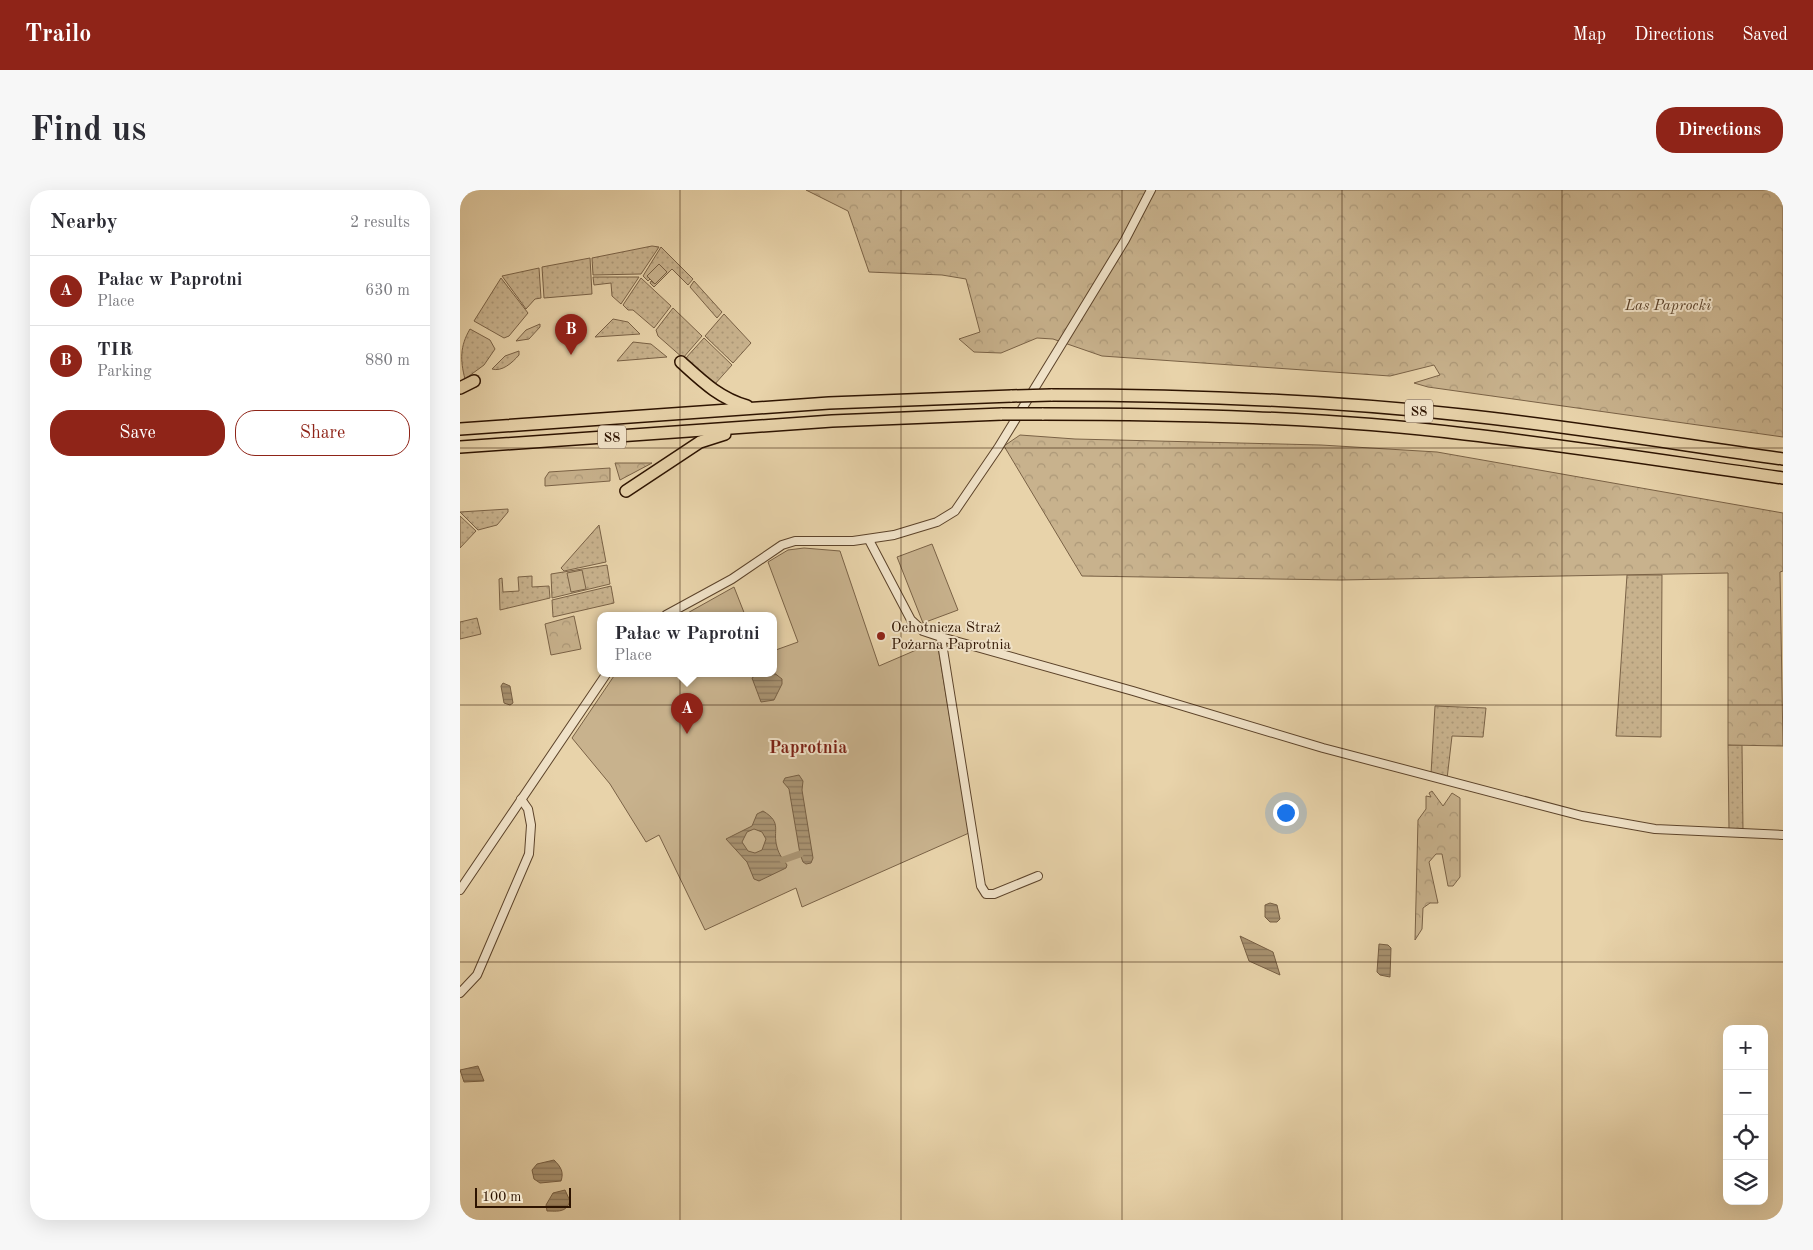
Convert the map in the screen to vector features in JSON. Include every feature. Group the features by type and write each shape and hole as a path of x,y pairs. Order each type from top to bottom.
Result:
{"highway":[{"path":"681,362 716,393 732,402 756,408"},
{"path":"460,388 474,381"},
{"name":"S8","path":"460,429 889,400 1051,395 1216,397 1410,410 1504,420 1783,459"},
{"name":"S8","path":"460,448 886,418 1002,414 1197,415 1362,424 1511,439 1783,478"},
{"path":"626,491 700,442 713,437 763,426"}],"street":[{"path":"672,612 732,579 782,545 803,540 869,540 913,530 937,522 950,515 960,506 998,448 1120,248 1152,190"},
{"path":"869,540 911,620 923,631 941,637 1133,691 1323,748 1582,816 1655,829 1783,835"},
{"path":"941,637 980,886 986,894 994,894 1038,876"},
{"path":"460,890 604,677"},
{"path":"460,993 481,969 529,854 531,825 528,809 521,799"}],"green space":[{"name":"Las Paprocki","path":"806,190 1783,190 1783,437 1428,387 1414,383 1440,375 1434,365 1390,376 1102,356 1053,339 1037,338 1001,353 974,352 959,339 980,332 966,279 942,275 869,272 848,211"},
{"path":"652,246 659,247 641,274 593,275 592,258"},
{"path":"661,247 693,279 688,285 672,269 654,287 650,283 651,281 655,284 650,279 648,281 643,276"},
{"path":"590,258 592,294 544,298 542,267"},
{"path":"659,264 667,272 655,284 647,276"},
{"path":"539,268 541,298 535,299 526,309 502,276"},
{"path":"593,277 639,277 621,304 612,296 611,283 594,285"},
{"path":"501,278 528,313 509,336 504,338 474,321"},
{"path":"641,278 671,306 654,328 633,310 628,310 623,305"},
{"path":"694,281 722,312 717,318 690,287"},
{"path":"673,308 702,336 683,358 658,336 656,330"},
{"path":"724,314 751,343 733,363 705,336"},
{"path":"613,319 628,322 640,334 595,337"},
{"path":"540,324 540,327 529,339 516,341 526,330"},
{"path":"470,329 490,340 495,349 484,365 465,379 462,353 464,341"},
{"path":"704,338 732,365 714,385 685,359"},
{"path":"633,342 651,344 667,357 617,361"},
{"path":"519,351 519,355 507,366 496,370 492,369 505,356"},
{"path":"1020,435 1075,439 1321,445 1437,452 1783,513 1783,571 1780,572 1783,746 1728,745 1728,573 1340,580 1082,576 1004,446"},
{"path":"615,463 652,463 620,480"},
{"path":"610,468 610,481 545,486 545,478 549,472"},
{"path":"508,509 508,512 497,525 478,530 460,512"},
{"path":"460,516 476,531 460,548"},
{"path":"599,525 606,562 564,571 561,568"},
{"path":"932,544 958,610 923,623 897,557"},
{"path":"804,548 840,551 879,666 937,641 969,833 802,907 796,888 705,930 659,835 646,842 610,784 572,738 613,677 777,677 777,650 798,642 768,562 788,550"},
{"path":"607,565 610,584 552,598 551,574"},
{"path":"582,570 586,589 571,592 567,573"},
{"path":"1627,575 1662,575 1661,737 1616,736"},
{"path":"532,576 532,587 549,586 550,598 500,610 499,579 502,578 503,592 519,591 518,577"},
{"path":"611,586 614,603 553,617 552,600"},
{"path":"734,587 744,612 689,612"},
{"path":"574,616 581,649 551,655 545,624"},
{"path":"477,618 481,634 460,639 460,622"},
{"path":"1435,706 1486,708 1483,737 1452,736 1447,779 1431,774"},
{"path":"1728,745 1742,745 1743,831 1729,830"},
{"path":"1432,791 1443,806 1452,793 1460,798 1460,877 1453,886 1448,886 1442,854 1436,854 1429,862 1438,903 1430,903 1423,908 1422,929 1415,940 1418,820 1426,809 1426,796 1431,797 1429,793"}],"shaded area":[{"path":"777,675 782,679 782,684 774,700 761,702 752,678 777,677"},
{"path":"503,683 510,686 513,703 510,705 504,703 501,686"},
{"path":"799,775 803,781 802,790 813,858 811,863 806,864 803,862 800,854 789,789 783,782 785,778"},
{"path":"763,811 773,819 776,827 778,850 787,865 786,868 759,881 754,879 747,862 726,839 752,826 757,814","holes":["754,829 762,832 766,839 762,850 755,853 748,851 742,842 747,832"]},
{"path":"1270,903 1277,905 1280,919 1277,922 1270,922 1265,917 1265,905"},
{"path":"1240,936 1273,952 1280,975 1249,961"},
{"path":"1379,944 1388,945 1391,948 1390,977 1380,975 1377,972"},
{"path":"478,1066 484,1081 464,1082 460,1070"},
{"path":"554,1160 561,1170 561,1181 540,1183 534,1179 532,1170 537,1164"},
{"path":"565,1190 570,1201 566,1208 547,1211 546,1205 553,1193"}],"waterway":[{"path":"783,860 800,854"}],"place":[{"name":"TIR","path":"571,355"},
{"name":"Ochotnicza Straż Pożarna Paprotnia","path":"881,636"},
{"name":"Pałac w Paprotni","path":"687,734"}],"district":[{"name":"Paprotnia","path":"808,747"}]}
